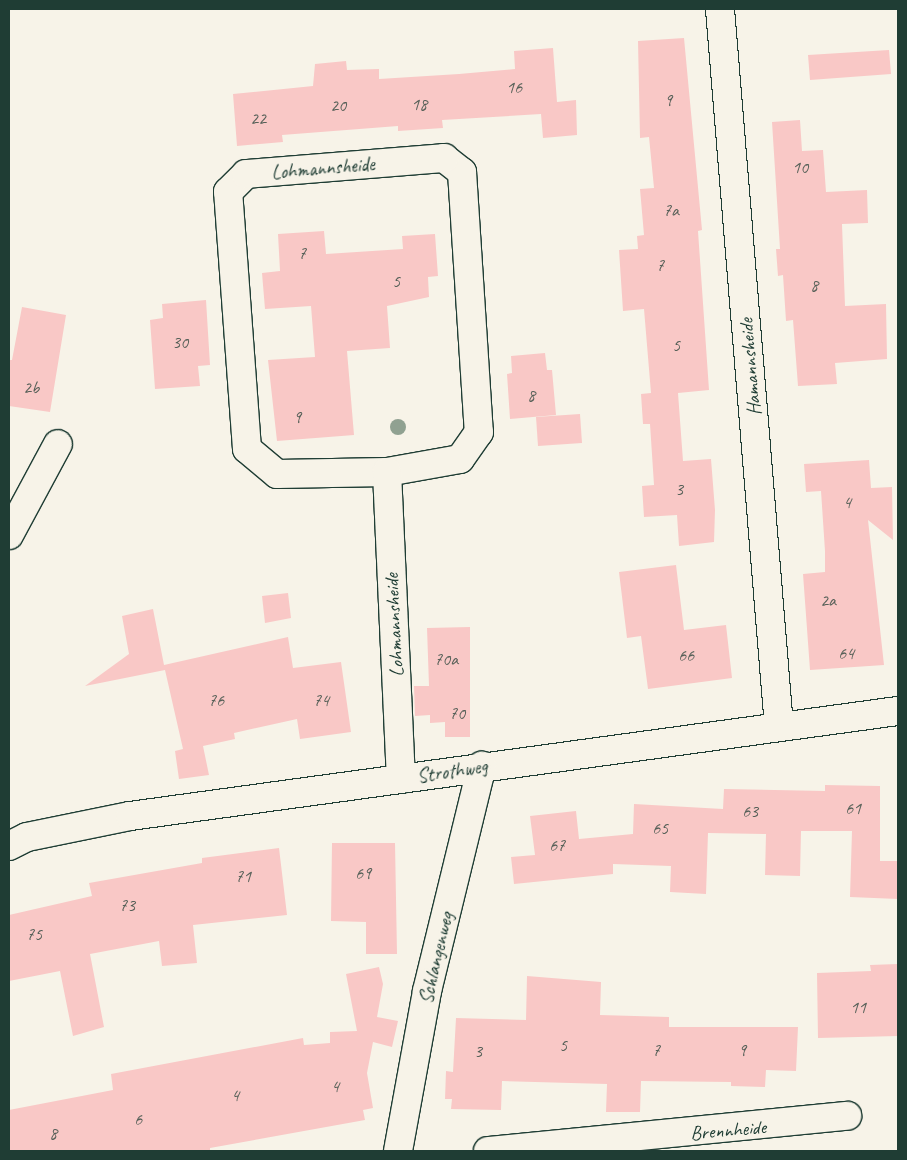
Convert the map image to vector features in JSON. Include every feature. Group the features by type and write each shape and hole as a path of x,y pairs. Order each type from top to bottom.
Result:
{"street":[{"name":"Hamannsheide","path":"720,9 779,726"},
{"name":"Lohmannsheide","path":"444,158 462,172 479,432 460,459 387,472 277,474 247,449 228,192 246,174 444,158"},
{"path":"9,535 58,444"},
{"name":"Lohmannsheide","path":"387,472 401,779"},
{"name":"Strothweg","path":"9,846 27,838 130,816 482,766 898,711"},
{"name":"Schlangenweg","path":"398,1151 427,991 482,766"},
{"name":"Brennheide","path":"488,1151 847,1116"}],"building":[{"path":"684,38 702,230 698,231 709,390 678,393 683,461 711,459 715,510 714,542 679,546 677,515 644,517 642,486 654,485 650,424 643,424 641,394 651,393 644,309 623,311 619,250 638,249 637,236 644,235 640,189 654,188 649,137 640,138 638,41"},
{"path":"553,48 557,102 576,100 577,135 543,138 541,114 442,120 443,128 398,131 398,126 282,135 283,142 237,146 233,94 313,86 315,64 346,61 347,70 379,69 379,79 459,74 515,69 514,51"},
{"path":"889,50 891,74 810,80 808,55"},
{"path":"800,120 802,151 823,150 826,192 867,190 868,223 842,224 845,306 886,304 887,359 835,363 837,384 798,386 793,320 786,321 783,275 778,276 776,249 780,249 772,122"},
{"path":"324,231 326,254 403,249 402,236 435,234 438,276 428,277 429,297 387,306 390,348 347,351 354,435 277,441 268,360 315,357 311,306 265,309 262,273 280,271 278,234"},
{"path":"206,300 210,365 198,366 200,386 155,389 150,320 163,318 162,304"},
{"path":"22,307 66,315 50,412 9,406 9,360 12,360"},
{"path":"545,353 547,370 552,370 556,415 510,419 507,374 512,373 511,356"},
{"path":"580,414 582,443 538,446 536,417"},
{"path":"869,460 871,488 892,487 893,540 868,520 884,665 810,670 803,574 825,572 825,551 821,491 806,492 804,464"},
{"path":"676,565 684,630 726,625 732,678 648,689 641,636 627,638 619,572"},
{"path":"288,593 291,618 265,623 262,596"},
{"path":"153,609 164,665 288,637 293,668 341,662 351,732 300,739 297,719 234,733 235,739 203,746 209,775 179,779 175,751 183,749 165,670 85,686 129,654 122,616"},
{"path":"470,627 470,737 445,737 445,722 430,723 430,715 415,716 414,686 429,686 427,628"},
{"path":"825,785 880,786 880,861 898,861 898,899 850,897 852,831 801,831 800,876 765,875 766,834 708,833 706,894 670,892 671,866 613,864 613,874 514,884 511,857 535,855 530,816 576,811 579,839 633,834 634,804 723,809 724,789 825,791"},
{"path":"332,843 395,843 397,954 366,954 366,922 331,921"},
{"path":"279,848 287,915 193,925 197,963 162,966 159,941 90,954 104,1027 73,1036 60,971 9,981 9,915 92,896 89,883 202,863 202,858"},
{"path":"898,964 898,1036 818,1038 817,973 871,971 870,965"},
{"path":"379,967 383,984 377,1017 398,1021 392,1047 373,1042 367,1073 373,1108 363,1110 365,1120 210,1148 210,1151 9,1151 9,1110 113,1090 111,1074 303,1038 304,1045 330,1043 330,1032 357,1031 346,974"},
{"path":"527,976 601,982 600,1015 669,1017 669,1027 798,1027 796,1071 766,1070 765,1087 731,1086 731,1082 641,1081 640,1112 606,1112 607,1084 502,1081 501,1110 451,1109 452,1099 445,1099 446,1071 453,1072 456,1018 526,1020"}]}
